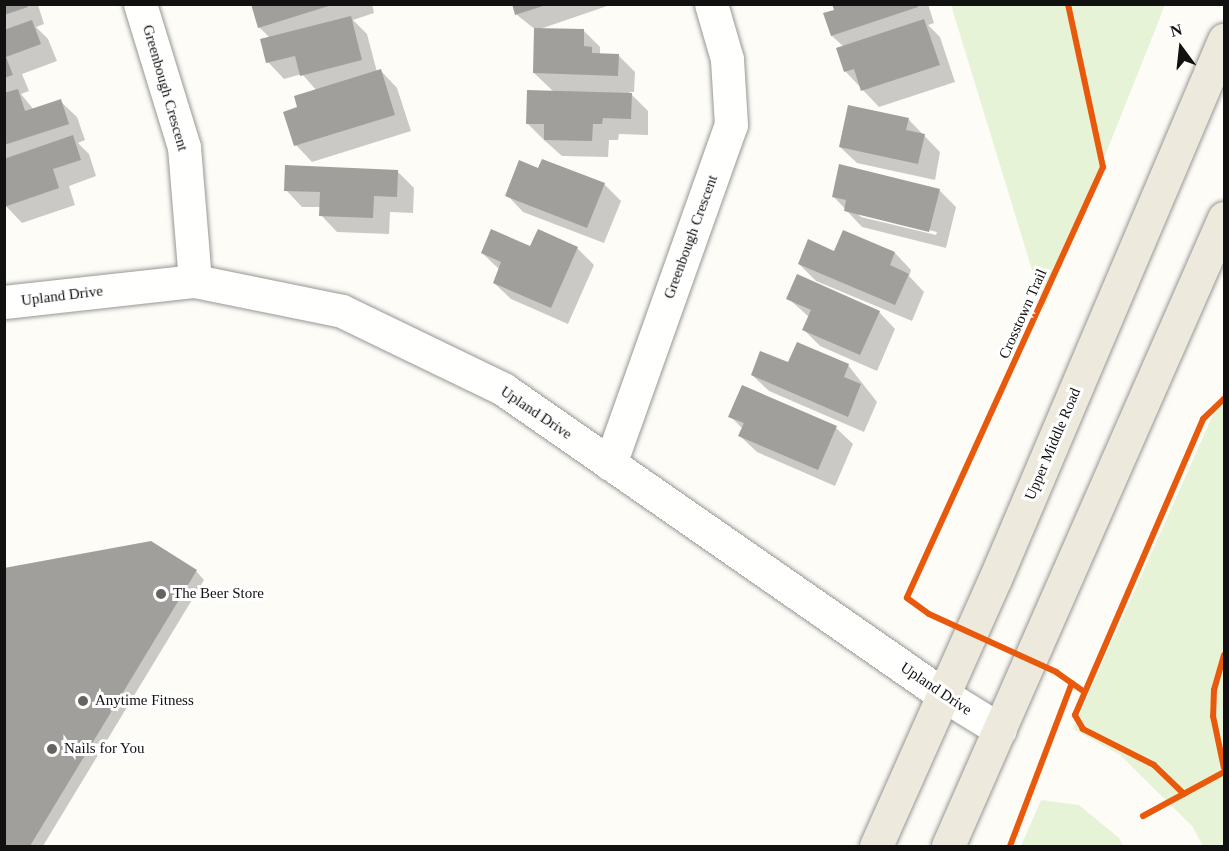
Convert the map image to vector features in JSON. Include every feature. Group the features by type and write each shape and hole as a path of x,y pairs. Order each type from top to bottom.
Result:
{"main road":[{"name":"Upper Middle Road","path":"876,846 995,579 1224,40"},
{"path":"948,846 1224,218"}],"street":[{"name":"Greenbough Crescent","path":"140,4 184,147 195,281"},
{"name":"Greenbough Crescent","path":"610,464 731,125 727,59 711,4"},
{"name":"Upland Drive","path":"4,302 195,281 342,311 503,389 942,694 999,730"}],"green space":[{"path":"951,5 1165,5 1044,309"},
{"path":"1224,390 1224,846 1203,846 1192,826 1120,755 1073,729"},
{"path":"1041,800 1079,805 1119,838 1123,846 1021,846"}],"building":[{"path":"4,4 27,4 28,7 4,15"},
{"path":"251,4 332,4 332,5 258,28"},
{"path":"512,4 546,4 546,5 515,15"},
{"path":"832,4 918,4 918,7 831,36 823,13 834,10"},
{"path":"351,16 362,60 300,76 295,56 266,63 260,39"},
{"path":"924,19 940,65 861,91 854,69 844,72 836,48"},
{"path":"32,20 41,44 6,57 13,75 4,78 4,30"},
{"path":"534,28 584,29 584,46 592,47 592,53 619,54 618,76 533,73"},
{"path":"381,69 395,115 294,146 283,112 297,107 294,96"},
{"path":"18,89 25,111 61,99 69,124 4,145 4,93"},
{"path":"527,90 632,93 631,119 603,118 602,124 593,124 592,141 544,140 544,124 526,124"},
{"path":"848,105 909,118 906,130 925,134 918,164 839,147"},
{"path":"73,135 81,160 53,169 59,188 4,207 4,159"},
{"path":"542,159 605,183 587,228 505,196 519,160 538,168"},
{"path":"839,164 940,189 929,232 844,211 846,200 832,197"},
{"path":"285,165 398,170 397,197 374,196 373,218 319,216 320,192 284,191"},
{"path":"491,229 530,246 538,229 578,247 551,308 493,283 501,262 481,253"},
{"path":"843,230 895,252 890,265 909,274 895,305 798,264 808,239 834,251"},
{"path":"797,274 880,311 860,355 802,330 811,310 786,299"},
{"path":"797,342 849,364 844,377 861,384 848,417 751,375 760,351 788,362"},
{"path":"742,385 837,426 818,470 738,436 744,423 728,417"},
{"path":"151,541 197,570 30,846 4,846 4,568"}],"cycle path":[{"name":"Crosstown Trail","path":"1068,4 1103,167 907,598 929,614 1056,672 1082,690"},
{"path":"1184,794 1154,765 1083,729 1075,715 1203,419 1224,399"},
{"path":"1224,655 1214,690 1213,716 1224,768"},
{"path":"1010,846 1072,683"},
{"path":"1143,816 1224,772"}],"place":[{"name":"The Beer Store","path":"161,594"},
{"name":"Anytime Fitness","path":"83,701"},
{"name":"Nails for You","path":"52,749"}]}
